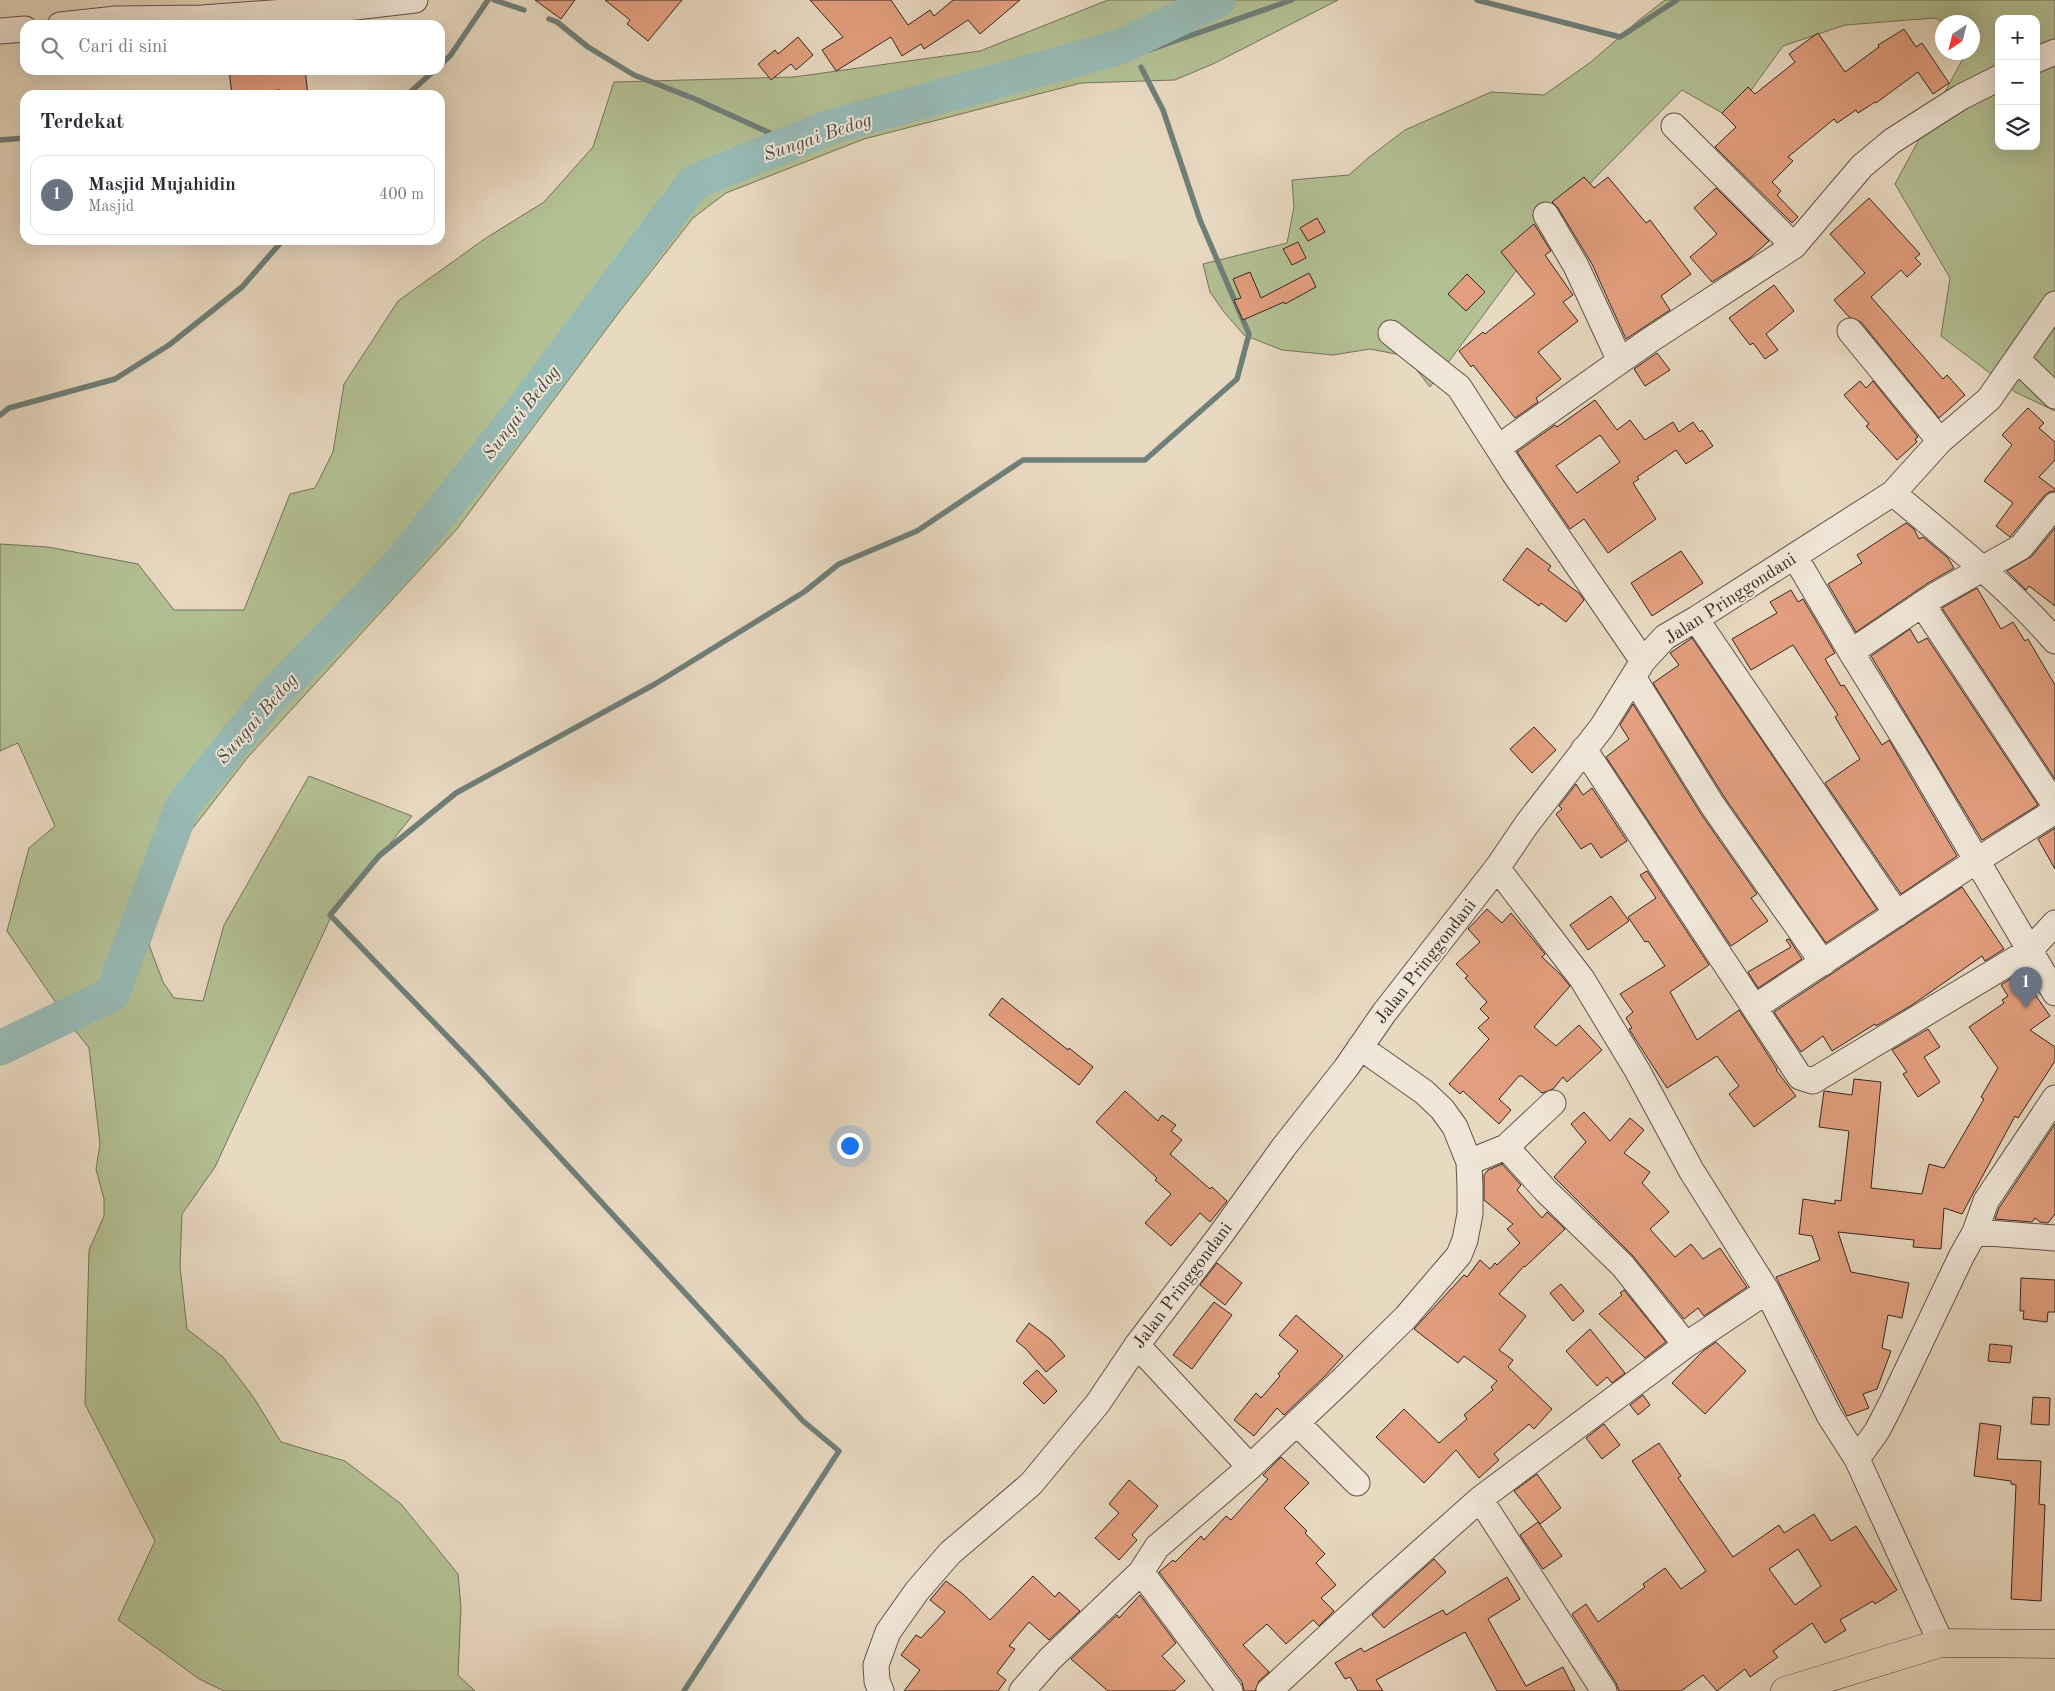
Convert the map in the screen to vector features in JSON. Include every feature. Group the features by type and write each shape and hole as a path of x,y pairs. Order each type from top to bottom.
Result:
{"main road":[{"path":"1785,1691 1941,1643 2055,1644"}],"street":[{"path":"107,20 202,18 355,7 415,0"},
{"path":"0,31 20,29"},
{"path":"2040,58 2055,52"},
{"path":"1499,447 1620,361 1794,246 1862,166 1885,147 1961,96 1995,80"},
{"path":"1674,126 1794,246"},
{"path":"1546,215 1576,266 1620,361"},
{"name":"Jalan Pringgondani","path":"881,1691 877,1681 876,1665 888,1632 917,1592 950,1553 1031,1484 1098,1403 1137,1345 1421,963 1497,868 1527,824 1602,727 1638,669 1665,637 1795,557 1893,493 1940,441 1989,399 2055,304"},
{"path":"1850,331 1940,441"},
{"path":"1391,333 1459,387 1499,447 1638,669 1713,806 1823,963"},
{"path":"2017,358 2055,396"},
{"path":"1893,493 1982,570 2042,626 2055,641"},
{"path":"1851,652 1922,604 2021,547 2055,505"},
{"path":"1795,557 2055,993"},
{"path":"1922,604 2055,804"},
{"path":"1696,619 1897,914"},
{"path":"1584,749 1800,1077 1813,1081 2029,951 2055,923"},
{"path":"1755,1007 2055,811"},
{"path":"1497,868 1582,979 1637,1070 1691,1170 1767,1292 1829,1415 1858,1459 1941,1643"},
{"path":"1022,1691 1050,1659 1141,1572 1157,1547 1250,1467 1297,1423 1406,1317 1459,1255 1465,1240 1470,1214 1469,1162 1455,1127 1442,1109 1424,1092 1360,1047"},
{"path":"1858,1459 1877,1431 1891,1404 1961,1257 1975,1232 1986,1201 2055,1098"},
{"path":"1469,1162 1506,1147 1553,1103"},
{"path":"1506,1147 1546,1192 1623,1266 1686,1345"},
{"path":"1975,1232 2055,1238"},
{"path":"1269,1691 1480,1499 1686,1345 1767,1292"},
{"path":"1137,1345 1250,1467"},
{"path":"1297,1423 1357,1483"},
{"path":"1480,1499 1604,1691"},
{"path":"1141,1572 1230,1691"}],"green space":[{"path":"1108,0 1338,0 1215,63 1175,80 1081,83 864,139 726,193 693,218 620,311 457,529 248,757 186,837 149,945 163,982 174,998 203,1001 224,925 309,776 412,816 330,919 215,1167 182,1214 180,1267 187,1329 223,1357 254,1398 281,1442 345,1461 401,1504 458,1574 461,1608 458,1675 475,1691 224,1691 199,1679 118,1620 155,1541 85,1404 89,1250 104,1216 104,1199 96,1169 100,1144 89,1048 71,1025 7,931 29,848 55,826 18,743 0,751 0,544 48,547 138,564 174,610 244,610 290,494 315,488 333,452 344,384 398,301 486,238 544,202 593,147 614,82 794,77 980,51"},
{"path":"1665,0 2055,0 2055,411 2015,392 1941,336 1950,278 1895,184 1962,60 1980,60 1980,15 1935,15 1935,18 1845,25 1783,46 1731,118 1682,90 1595,178 1513,275 1430,387 1406,356 1370,349 1333,355 1282,350 1244,335 1210,292 1203,264 1287,243 1294,207 1292,180 1349,175 1405,130 1491,92 1544,95 1591,62"}],"building":[{"path":"535,0 575,0 561,19"},
{"path":"605,0 682,0 648,41 627,24 630,20"},
{"path":"810,0 891,0 908,25 930,10 934,16 953,0 1020,0 980,34 968,20 924,49 921,44 902,56 891,37 836,71 822,50 843,37"},
{"path":"1904,29 1916,47 1922,43 1949,83 1933,94 1918,72 1876,103 1858,113 1856,110 1837,123 1834,119 1788,157 1793,161 1772,182 1781,191 1777,195 1798,217 1792,223 1715,147 1736,127 1722,113 1748,87 1755,94 1795,62 1789,54 1818,33 1845,72 1879,47 1878,45"},
{"path":"798,37 813,55 796,70 791,64 771,80 758,64 775,50 778,54"},
{"path":"230,75 306,75 307,90 280,90 231,90"},
{"path":"1584,177 1594,188 1608,177 1646,223 1650,220 1691,274 1661,296 1670,310 1626,339 1592,264 1558,208 1552,202"},
{"path":"1716,188 1769,241 1750,258 1712,282 1690,257 1717,234 1694,208"},
{"path":"1869,198 1920,254 1915,258 1921,264 1907,277 1901,270 1871,297 1943,379 1947,375 1965,395 1939,418 1861,322 1849,317 1834,300 1865,273 1830,234"},
{"path":"1317,218 1325,232 1308,241 1300,228"},
{"path":"1534,224 1551,251 1545,255 1573,295 1563,302 1578,321 1538,352 1561,379 1536,398 1538,402 1515,418 1473,365 1471,367 1459,351 1483,332 1485,334 1535,294 1501,252"},
{"path":"1298,242 1306,258 1292,265 1283,249"},
{"path":"1250,272 1261,298 1309,273 1316,287 1285,304 1284,302 1243,320 1234,300 1241,298 1233,279"},
{"path":"1467,274 1485,292 1466,311 1448,294"},
{"path":"1774,285 1794,311 1766,334 1778,350 1765,359 1753,343 1750,345 1729,318"},
{"path":"1657,353 1670,370 1645,386 1634,369"},
{"path":"1860,381 1866,388 1873,381 1918,437 1915,439 1917,442 1897,460 1866,426 1869,424 1844,395"},
{"path":"1595,400 1617,430 1630,420 1645,440 1673,422 1679,432 1693,422 1700,432 1702,430 1713,446 1686,464 1676,450 1637,477 1639,479 1633,483 1656,519 1608,553 1584,519 1570,529 1517,452 1555,425 1557,427","holes":["1600,435 1620,462 1577,493 1556,466"]},
{"path":"2028,408 2044,423 2039,428 2055,442 2055,460 2039,477 2055,489 2055,491 2049,492 2044,496 2010,537 1996,526 2013,503 1984,481 2012,445 2002,435"},
{"path":"1906,523 1914,529 1919,539 1923,537 1948,558 1954,568 1928,583 1856,632 1828,584 1862,563 1857,555"},
{"path":"2055,528 2055,606 2029,586 2026,590 2007,571 2032,556"},
{"path":"1527,548 1551,566 1548,570 1580,594 1584,600 1566,622 1541,603 1539,606 1503,580"},
{"path":"1681,551 1703,583 1652,616 1631,583"},
{"path":"1977,588 2001,629 2013,622 2025,641 2028,639 2055,685 2055,779 1942,608"},
{"path":"1791,590 1798,602 1803,599 1835,653 1825,659 1841,686 1844,685 1882,745 1889,740 1957,856 1901,894 1825,783 1860,759 1835,717 1838,715 1793,645 1751,670 1732,639 1777,613 1770,602"},
{"path":"1910,629 1918,643 1927,638 2038,805 1982,840 1871,656"},
{"path":"1692,638 1877,909 1826,943 1725,798 1653,683 1679,665 1670,653"},
{"path":"1633,704 1701,814 1757,894 1751,898 1768,921 1731,946 1606,757 1629,739 1620,725"},
{"path":"1534,727 1556,750 1532,773 1510,749"},
{"path":"1576,784 1583,795 1592,788 1627,841 1601,858 1591,843 1581,849 1556,814 1562,809 1559,806"},
{"path":"2055,828 2055,869 2038,839"},
{"path":"1647,871 1709,965 1670,992 1697,1040 1739,1010 1776,1070 1796,1096 1754,1127 1729,1094 1739,1086 1717,1056 1667,1088 1629,1029 1632,1028 1626,1018 1633,1012 1620,994 1665,966 1628,917 1656,898 1640,875"},
{"path":"1962,887 2004,949 1985,961 1982,956 1912,1005 1876,1026 1875,1024 1832,1051 1823,1036 1801,1052 1774,1012"},
{"path":"1611,896 1629,921 1588,950 1570,925"},
{"path":"1487,909 1502,923 1511,913 1545,954 1542,957 1570,986 1534,1027 1556,1046 1579,1025 1602,1050 1567,1082 1563,1077 1553,1089 1542,1093 1522,1076 1519,1076 1499,1099 1511,1110 1499,1124 1463,1091 1460,1094 1449,1084 1489,1039 1478,1028 1489,1018 1480,1009 1487,1002 1465,978 1468,976 1456,964 1480,942 1468,929"},
{"path":"1789,939 1802,959 1758,988 1748,972 1791,947 1786,940"},
{"path":"2020,973 2050,1016 2030,1030 2055,1047 2055,1061 2018,1118 2015,1116 1962,1214 1944,1208 1941,1249 1913,1247 1914,1240 1838,1232 1851,1272 1909,1283 1902,1318 1888,1315 1882,1348 1891,1351 1877,1389 1863,1394 1869,1408 1847,1416 1776,1277 1820,1260 1812,1236 1799,1234 1803,1199 1835,1204 1835,1200 1841,1201 1849,1131 1819,1127 1824,1091 1852,1095 1854,1079 1881,1082 1871,1188 1922,1194 1929,1164 1944,1168 1984,1099 1981,1097 1998,1068 1969,1027 2004,1003 2002,1000 2008,996 2001,985"},
{"path":"1002,998 1068,1050 1069,1048 1093,1067 1079,1085 989,1015"},
{"path":"1928,1029 1940,1047 1924,1057 1940,1082 1918,1097 1903,1074 1907,1072 1892,1050"},
{"path":"1125,1091 1158,1121 1162,1115 1176,1125 1171,1131 1182,1140 1170,1154 1210,1189 1212,1187 1227,1201 1210,1222 1200,1213 1171,1246 1145,1223 1171,1194 1155,1180 1157,1178 1096,1122"},
{"path":"1584,1112 1610,1141 1630,1118 1644,1130 1624,1153 1650,1172 1642,1183 1669,1212 1650,1229 1675,1257 1691,1244 1703,1259 1720,1248 1747,1287 1704,1316 1698,1308 1684,1319 1633,1256 1554,1177 1586,1142 1571,1124"},
{"path":"2055,1124 2055,1214 2048,1223 2040,1222 2035,1218 2032,1222 1995,1219 1999,1208"},
{"path":"1502,1164 1521,1185 1517,1190 1542,1218 1547,1212 1565,1229 1524,1266 1499,1294 1526,1316 1499,1350 1513,1360 1508,1367 1552,1409 1534,1429 1529,1424 1494,1454 1499,1460 1479,1478 1456,1450 1424,1483 1376,1437 1404,1409 1439,1443 1467,1419 1464,1415 1493,1390 1491,1387 1497,1381 1464,1356 1458,1363 1414,1329 1464,1275 1467,1277 1480,1260 1490,1269 1495,1263 1497,1265 1520,1243 1507,1229 1513,1224 1484,1200 1484,1175 1488,1170"},
{"path":"1217,1263 1242,1283 1225,1305 1200,1285"},
{"path":"2021,1278 2055,1280 2055,1312 2048,1312 2047,1322 2023,1319 2024,1311 2020,1311"},
{"path":"1561,1284 1584,1311 1573,1321 1550,1293"},
{"path":"1624,1290 1666,1342 1645,1358 1599,1314 1622,1295 1620,1293"},
{"path":"1214,1302 1232,1315 1192,1369 1173,1355"},
{"path":"1296,1315 1343,1356 1284,1415 1277,1408 1254,1436 1234,1420 1256,1393 1261,1398 1298,1351 1279,1335"},
{"path":"1029,1323 1050,1339 1065,1356 1046,1372 1025,1348 1016,1341"},
{"path":"1590,1329 1625,1373 1612,1383 1607,1377 1597,1386 1566,1351"},
{"path":"1716,1342 1746,1371 1705,1414 1672,1383 1703,1351"},
{"path":"1990,1344 2012,1346 2010,1363 1988,1361"},
{"path":"1037,1370 1057,1391 1044,1404 1023,1383"},
{"path":"1643,1395 1650,1405 1638,1415 1630,1405"},
{"path":"2033,1397 2050,1398 2049,1425 2031,1424"},
{"path":"1980,1423 2001,1426 1997,1459 2041,1461 2039,1504 2045,1505 2041,1601 2011,1599 2016,1485 2011,1484 2011,1481 1974,1476"},
{"path":"1604,1424 1620,1445 1602,1459 1586,1438"},
{"path":"1659,1443 1681,1476 1678,1478 1733,1557 1779,1525 1784,1533 1814,1514 1831,1541 1856,1526 1897,1590 1875,1604 1873,1601 1840,1620 1846,1630 1825,1643 1812,1623 1773,1651 1778,1657 1750,1677 1745,1669 1717,1691 1703,1675 1681,1691 1619,1691 1616,1683 1572,1614 1586,1604 1598,1622 1645,1587 1643,1584 1665,1568 1681,1589 1706,1571 1632,1461","holes":["1798,1549 1821,1586 1795,1605 1769,1569"]},
{"path":"1281,1457 1309,1483 1284,1508 1307,1531 1305,1533 1325,1554 1316,1563 1336,1585 1321,1598 1334,1611 1319,1626 1313,1620 1286,1644 1267,1624 1243,1645 1269,1672 1259,1681 1255,1691 1244,1691 1242,1682 1159,1572 1173,1560 1175,1562 1201,1536 1204,1540 1226,1516 1231,1520 1268,1479 1263,1475"},
{"path":"1537,1474 1561,1508 1540,1524 1514,1491"},
{"path":"1129,1480 1158,1506 1132,1535 1137,1540 1119,1560 1095,1538 1119,1513 1109,1504"},
{"path":"1538,1522 1562,1556 1543,1569 1520,1535"},
{"path":"1434,1559 1446,1572 1384,1628 1372,1615"},
{"path":"1033,1576 1055,1597 1059,1592 1080,1611 1049,1640 1029,1622 1009,1646 1015,1649 997,1673 1006,1680 998,1691 904,1691 920,1670 901,1655 916,1635 921,1638 945,1612 930,1600 946,1581 963,1594 990,1620"},
{"path":"1507,1577 1520,1599 1488,1619 1526,1686 1563,1667 1575,1691 1497,1691 1465,1632 1376,1680 1383,1691 1358,1691 1350,1677 1345,1679 1335,1663 1361,1648 1364,1652 1443,1610 1446,1615"},
{"path":"1140,1595 1176,1643 1162,1656 1185,1681 1174,1691 1108,1691 1071,1659 1117,1615 1119,1618"}],"waterway":[{"path":"445,60 488,0"},
{"path":"494,0 524,10"},
{"name":"Sungai Bedog","path":"0,1048 112,994 183,805 271,697 397,567 517,417 694,182 830,127 1120,47 1218,0"},
{"path":"1149,50 1292,0"},
{"path":"1477,0 1620,37 1677,0"},
{"path":"549,19 557,22 588,47 634,75 695,99 792,143"},
{"path":"684,1691 839,1451 803,1421 474,1064 330,915 379,856 456,793 655,684 804,592 839,564 917,531 1023,460 1145,460 1237,379 1249,334 1200,220 1163,110 1141,67"},
{"path":"413,90 429,75"},
{"path":"0,140 20,138"},
{"path":"0,415 9,408 115,379 169,345 242,287 279,245"}],"place":[{"name":"Masjid Mujahidin","path":"2026,1008"}]}
